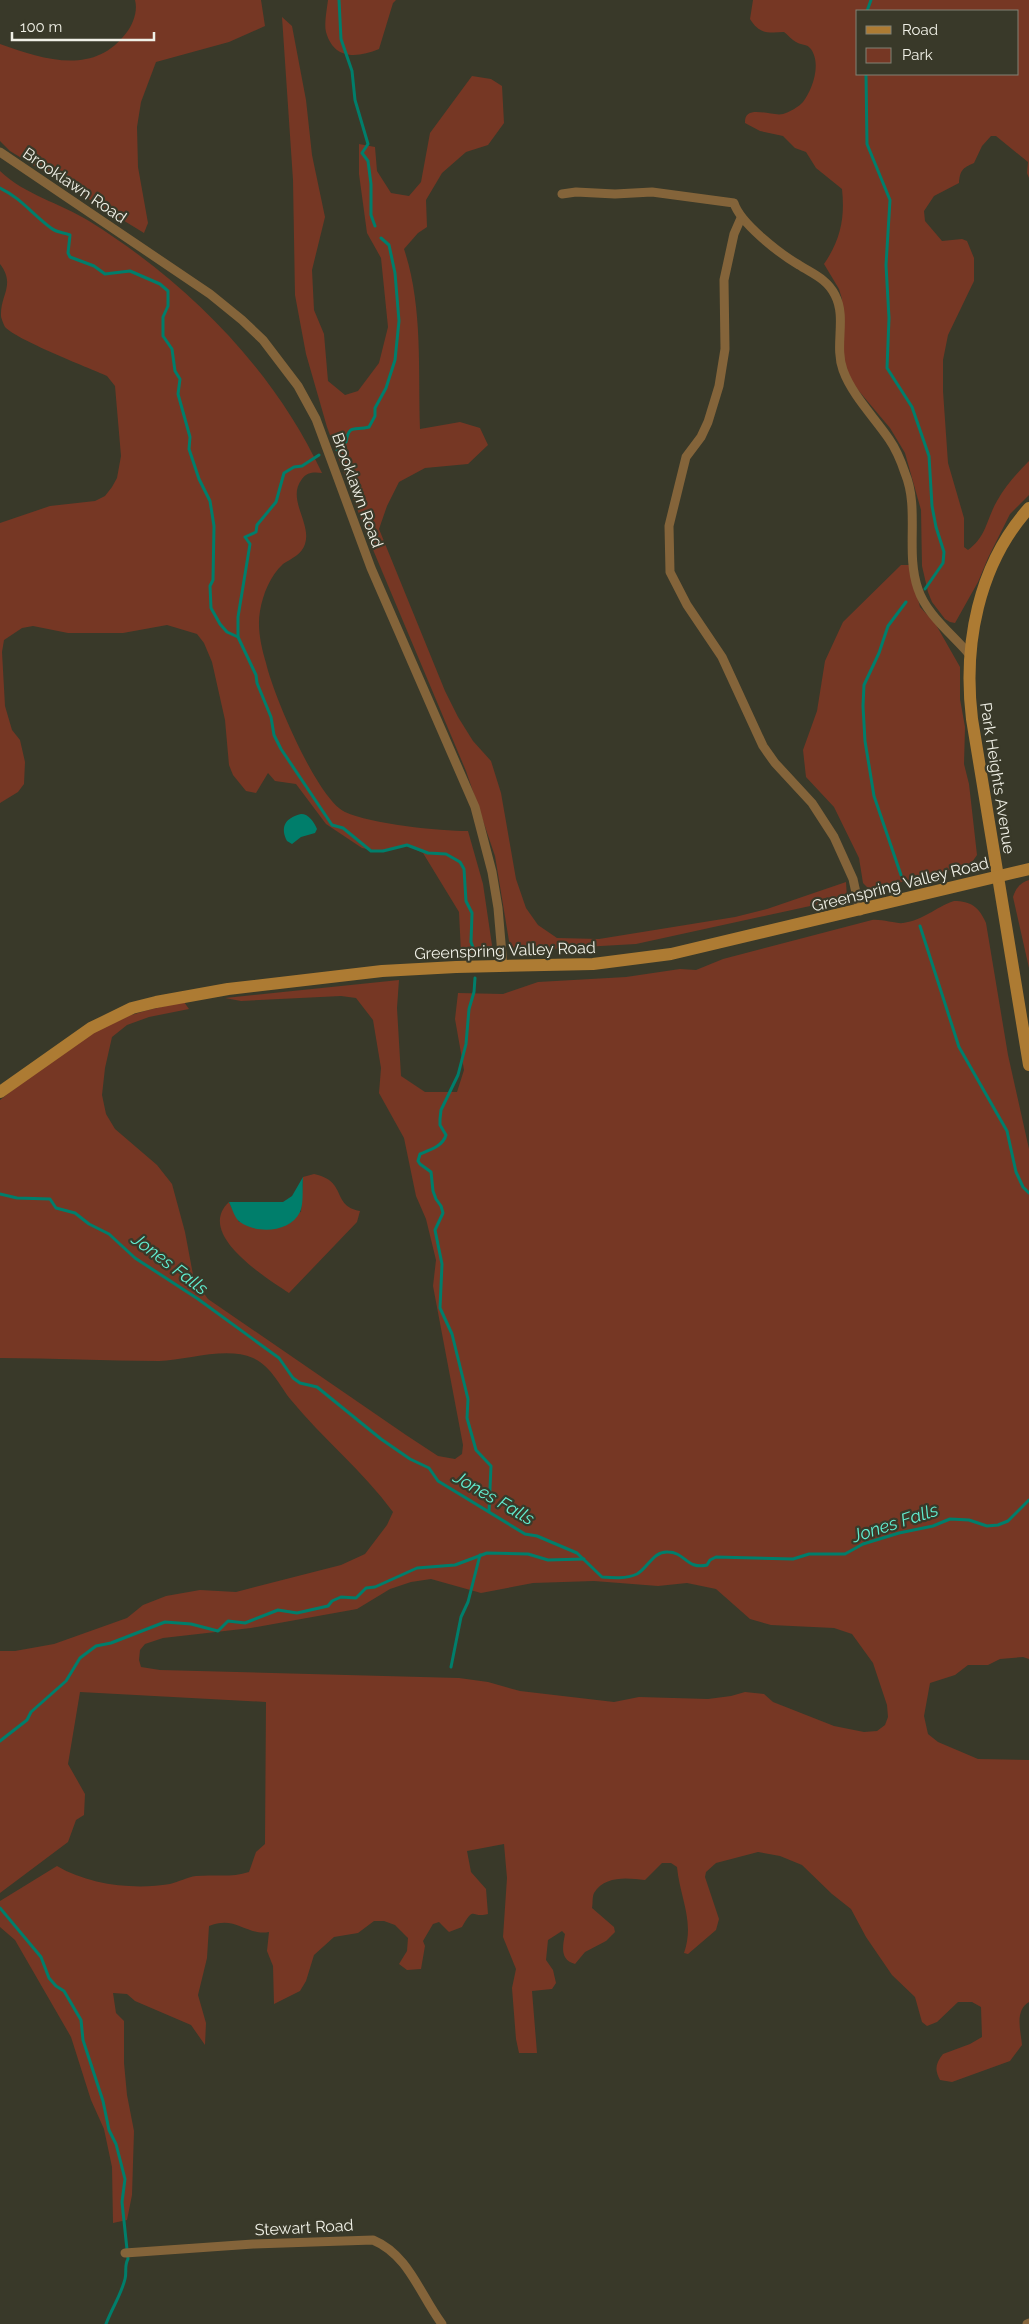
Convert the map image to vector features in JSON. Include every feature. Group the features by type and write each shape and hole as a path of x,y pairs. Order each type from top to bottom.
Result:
{"main road":[{"name":"Park Heights Avenue","path":"1029,508 1000,551 982,592 975,618 969,654 969,693 972,719 1029,1065"},
{"name":"Greenspring Valley Road","path":"0,1092 91,1028 132,1008 156,1002 228,989 417,968 593,964 671,954 1029,870"}],"street":[{"name":"Brooklawn Road","path":"0,152 210,294 263,340 298,386 316,419 371,568 474,807 492,872 498,908 503,966"},
{"path":"562,194 576,192 615,194 652,192 734,203 741,218 783,255 824,280 835,294 840,305 840,356 843,370 851,386 890,441 907,476 918,589 936,619 969,654"},
{"path":"741,218 734,234 724,280 725,349 718,386 708,422 701,438 686,457 669,526 670,572 687,606 722,657 763,746 775,763 812,803 834,837 853,879 860,910"},
{"name":"Stewart Road","path":"127,2253 253,2244 373,2240 387,2247 399,2257 442,2324"}],"green space":[{"path":"135,0 261,0 265,26 229,42 156,62 141,102 137,127 138,167 148,223 144,233 10,151 0,141 0,44 50,59 84,60 99,55 114,46 127,32 135,13"},
{"path":"328,0 396,0 393,3 379,49 355,55 340,52 335,48 325,28"},
{"path":"753,0 1029,0 1029,178 1027,173 1028,162 996,136 991,136 982,146 974,163 962,170 959,183 934,196 924,211 925,221 942,241 962,239 967,241 974,258 974,281 948,335 943,360 943,391 948,463 964,518 964,547 968,550 983,533 993,508 1004,490 1029,461 1029,495 1010,514 978,582 955,623 945,619 932,602 928,592 922,566 921,510 905,453 890,428 853,384 842,364 842,299 839,289 824,264 830,255 841,228 843,209 842,189 816,168 806,152 795,148 783,136 760,131 745,123 746,117 754,112 783,114 801,104 807,97 813,83 816,68 814,54 809,47 794,41 784,32 760,30 750,19"},
{"path":"282,17 292,26 306,100 312,155 325,217 312,270 314,310 324,334 328,381 345,395 358,391 379,363 388,327 381,258 367,233 359,174 359,144 375,147 377,171 391,193 409,196 421,182 430,133 472,76 491,79 502,86 504,123 488,145 466,152 442,173 426,200 427,227 418,233 404,249 410,271 417,315 420,429 460,422 480,428 488,445 468,464 425,468 399,482 387,506 379,529 445,691 473,741 491,761 501,793 516,879 526,908 538,925 557,938 599,939 735,917 767,909 846,882 847,898 636,944 513,951 509,941 495,856 466,771 366,533 327,427 306,354 295,295 293,180"},
{"path":"0,171 32,193 89,221 160,271 224,330 253,363 279,398 302,435 322,473 306,475 298,487 298,503 306,536 304,548 278,569 268,586 260,611 259,630 270,678 277,698 298,744 322,788 334,803 345,812 388,823 440,830 468,831 483,884 493,952 461,953 459,912 423,853 406,845 382,852 362,848 326,824 296,784 275,781 268,773 256,793 246,791 233,775 229,765 225,720 212,662 204,643 197,634 167,625 123,633 68,633 33,626 22,628 4,640 2,652 5,706 12,730 20,740 25,762 24,784 18,792 0,803 0,523 50,506 95,501 105,496 117,478 121,456 115,386 107,376 23,339 4,325 1,309 7,278 0,264"},
{"path":"901,565 909,565 920,607 935,623 960,667 960,699 965,727 964,764 969,784 977,855 970,865 870,890 863,883 859,858 834,807 806,777 803,750 817,711 825,661 843,622"},
{"path":"1029,880 1029,968 1013,897 1019,886"},
{"path":"954,901 970,904 977,909 986,923 1008,1055 1029,1149 1029,1659 1023,1657 1000,1659 988,1665 968,1665 955,1675 930,1683 924,1716 928,1734 938,1742 978,1759 1029,1760 1029,2002 1024,2006 1020,2016 1022,2045 1010,2061 952,2082 940,2080 937,2066 943,2054 970,2044 982,2037 981,2007 972,2002 958,2002 937,2022 927,2026 922,2022 915,1997 892,1975 866,1937 851,1909 832,1894 802,1865 780,1856 758,1852 716,1863 706,1872 705,1877 719,1919 716,1930 688,1954 684,1953 688,1931 686,1910 677,1867 671,1863 662,1863 645,1880 610,1880 599,1887 593,1895 592,1908 614,1927 615,1932 606,1941 585,1952 575,1964 564,1956 565,1934 562,1931 548,1940 546,1960 553,1970 556,1983 552,1989 532,1991 537,2053 519,2053 512,1988 516,1969 503,1937 507,1878 504,1844 467,1851 471,1872 486,1889 488,1914 471,1914 462,1927 449,1932 439,1922 433,1924 423,1941 425,1946 421,1969 407,1970 399,1964 407,1951 408,1938 395,1925 384,1921 374,1921 358,1933 334,1937 314,1955 306,1981 300,1991 274,2004 273,1966 267,1951 269,1932 254,1931 234,1924 218,1923 209,1926 207,1958 198,1995 206,2023 205,2045 191,2025 135,2001 127,1994 113,1993 116,2013 124,2021 124,2063 127,2095 134,2131 132,2195 127,2220 113,2223 112,2167 104,2129 91,2100 71,2037 15,1940 0,1927 0,1901 57,1866 97,1882 127,1886 156,1886 170,1884 189,1877 249,1872 256,1852 265,1844 266,1702 80,1692 68,1764 85,1794 84,1815 76,1820 68,1842 0,1893 0,1651 15,1651 54,1644 127,1618 143,1605 166,1596 200,1590 236,1592 341,1565 365,1554 387,1525 393,1512 369,1483 303,1414 270,1371 253,1358 231,1353 219,1353 159,1361 0,1358 0,1100 37,1070 103,1027 133,1015 184,1002 189,1009 149,1017 127,1025 112,1037 105,1068 102,1095 106,1114 115,1129 157,1165 172,1184 185,1232 194,1280 208,1299 406,1435 438,1456 455,1459 462,1454 463,1445 433,1286 436,1260 426,1219 416,1196 404,1138 379,1093 381,1068 373,1020 356,998 341,996 241,1001 225,998 399,980 397,1008 401,1076 425,1092 457,1092 464,1070 455,1019 458,993 503,994 538,982 626,977 680,969 696,970 723,959 872,920 900,923 910,921 923,917","holes":["431,1579 481,1593 533,1583 594,1581 658,1586 687,1583 716,1589 750,1619 771,1625 834,1628 852,1634 873,1663 887,1705 888,1717 885,1725 877,1731 864,1732 834,1726 773,1702 764,1694 745,1692 708,1699 639,1697 614,1702 520,1691 488,1682 459,1678 160,1670 141,1667 139,1660 140,1650 145,1644 163,1638 251,1628 357,1609 390,1589 411,1582"]},
{"path":"314,1174 325,1177 336,1187 345,1204 360,1211 357,1222 289,1293 265,1277 237,1254 227,1241 221,1227 221,1214 229,1202 239,1222 301,1212 303,1177"}],"water":[{"path":"301,814 309,817 317,829 315,833 301,837 292,844 287,841 284,827 291,818"},
{"path":"303,1177 300,1212 295,1219 281,1228 263,1230 247,1226 237,1218 229,1202 283,1202 292,1196"}],"waterway":[{"path":"339,0 341,39 352,71 355,100 368,144 362,153 368,161 371,184 371,215 375,226"},
{"path":"867,10 871,0"},
{"path":"866,75 867,144 890,200 886,265 889,318 887,368 912,407 929,456 932,506 944,552 943,563 925,589"},
{"path":"0,188 21,202 53,230 70,235 68,253 70,257 94,266 105,274 130,271 160,284 168,291 168,306 163,317 163,336 172,349 175,371 180,379 178,394 190,437 189,449 199,479 210,501 214,526 213,580 210,586 211,608 227,632 238,637 256,675 257,683 271,717 274,735 281,749 332,825 343,828 371,851 383,851 407,845 428,853 446,854 460,862 464,869 466,901 472,913 471,942 475,953"},
{"path":"337,450 346,442 351,430 369,427 375,416 375,408 386,388 395,360 399,321 395,273 389,245 381,238"},
{"path":"238,637 238,617 250,544 245,537 256,532 257,525 276,502 284,473 294,467 302,466 319,455"},
{"path":"901,875 874,796 865,741 863,706 864,685 879,653 888,626 906,602"},
{"path":"920,926 959,1047 1007,1131 1016,1172 1023,1187 1029,1193"},
{"path":"475,978 474,992 469,1009 466,1044 458,1075 441,1110 440,1125 446,1135 439,1145 420,1154 418,1161 431,1172 433,1191 443,1213 435,1230 442,1264 440,1308 452,1334 468,1399 467,1418 476,1450 491,1466 489,1511"},
{"name":"Jones Falls","path":"0,1194 17,1198 50,1199 56,1208 75,1213 89,1224 109,1234 135,1258 198,1299 279,1358 293,1378 300,1383 317,1387 381,1439 410,1459 429,1468 438,1481 525,1534 537,1536 577,1553 602,1577 633,1576 641,1571 654,1557 663,1552 674,1553 690,1563 700,1566 707,1565 710,1560 716,1557 793,1559 809,1554 845,1554 863,1544 899,1533 933,1526 950,1519 969,1520 987,1526 998,1525 1008,1521 1029,1500"},
{"path":"0,1741 27,1720 31,1712 66,1681 80,1658 96,1646 111,1643 165,1622 191,1624 218,1631 228,1621 245,1623 278,1610 297,1613 328,1606 332,1601 341,1597 356,1598 366,1588 375,1587 417,1568 455,1565 487,1553 528,1554 548,1560 584,1559"},
{"path":"451,1667 461,1617 468,1602 480,1555"},
{"path":"0,1908 41,1957 49,1978 64,1991 81,2020 83,2040 103,2101 109,2130 116,2144 125,2179 122,2202 128,2259 126,2276 106,2324"}]}
